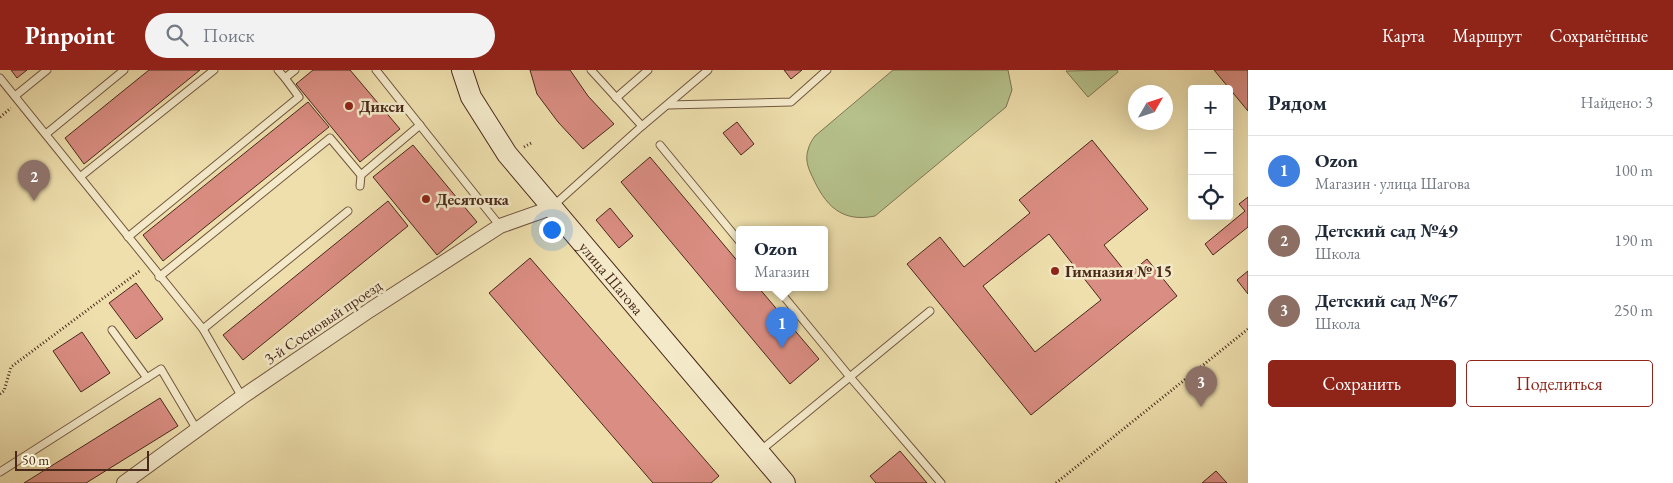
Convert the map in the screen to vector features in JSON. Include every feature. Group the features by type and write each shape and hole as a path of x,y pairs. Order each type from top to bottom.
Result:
{"main road":[{"name":"улица Шагова","path":"462,70 471,97 507,154 785,483"}],"street":[{"name":"3-й Сосновый проезд","path":"124,483 242,397 370,310 500,226 551,208"}],"lane":[{"path":"15,96 47,70"},
{"path":"46,134 124,70"},
{"path":"80,177 214,70"},
{"path":"128,237 299,97 278,70"},
{"path":"285,78 295,70"},
{"path":"376,70 500,226"},
{"path":"591,70 642,126"},
{"path":"616,98 648,70"},
{"path":"551,208 642,126 708,70"},
{"path":"668,105 791,102 827,70"},
{"path":"0,78 203,329 242,397"},
{"path":"360,186 361,175 420,125"},
{"path":"159,276 330,138 361,175"},
{"path":"660,145 736,237"},
{"path":"203,329 348,211"},
{"path":"779,291 941,483"},
{"path":"758,452 930,311"},
{"path":"112,330 147,378"},
{"path":"0,472 161,369 197,430"}],"path":[{"path":"0,394 4,391 11,367 150,264"},
{"path":"1056,483 1248,329"}],"green space":[{"path":"893,70 1008,70 1012,90 1006,107 875,216 853,217 836,210 823,195 807,163 807,153 815,136"},
{"path":"1117,70 1118,72 1088,97 1066,71"}],"building":[{"path":"11,70 27,70 17,78"},
{"path":"149,70 200,70 84,164 65,138"},
{"path":"313,70 350,70 400,129 360,162 296,84"},
{"path":"530,70 570,70 588,96 614,124 583,149 558,122 537,94"},
{"path":"784,70 802,70 791,79"},
{"path":"1214,70 1248,70 1248,111 1233,93 1233,85 1226,85"},
{"path":"308,102 329,127 163,261 143,235"},
{"path":"737,122 754,144 741,155 723,133"},
{"path":"1092,140 1148,209 1104,245 1128,275 1147,259 1177,296 1031,415 907,264 940,237 964,267 1030,213 1019,200","holes":["1049,234 1101,300 1035,352 983,286"]},
{"path":"413,145 477,222 437,255 373,177"},
{"path":"650,157 736,259 736,291 761,291 819,359 790,384 621,182"},
{"path":"1248,197 1248,227 1213,255 1205,244 1245,211 1239,204"},
{"path":"388,201 408,226 243,360 223,335"},
{"path":"610,208 633,236 619,248 596,220"},
{"path":"530,258 719,476 711,483 653,483 489,293"},
{"path":"1248,271 1248,294 1237,280"},
{"path":"136,283 163,319 136,339 109,303"},
{"path":"82,332 110,373 81,392 53,351"},
{"path":"160,398 178,426 86,483 24,483"},
{"path":"900,451 927,483 876,483 870,476"},
{"path":"1216,471 1227,483 1202,483"}],"place":[{"name":"Дикси","path":"349,106"},
{"name":"Десяточка","path":"426,199"},
{"name":"Детский сад №49","path":"34,201"},
{"name":"Гимназия № 15","path":"1055,271"},
{"name":"Ozon","path":"782,348"},
{"name":"Детский сад №67","path":"1201,407"}]}
